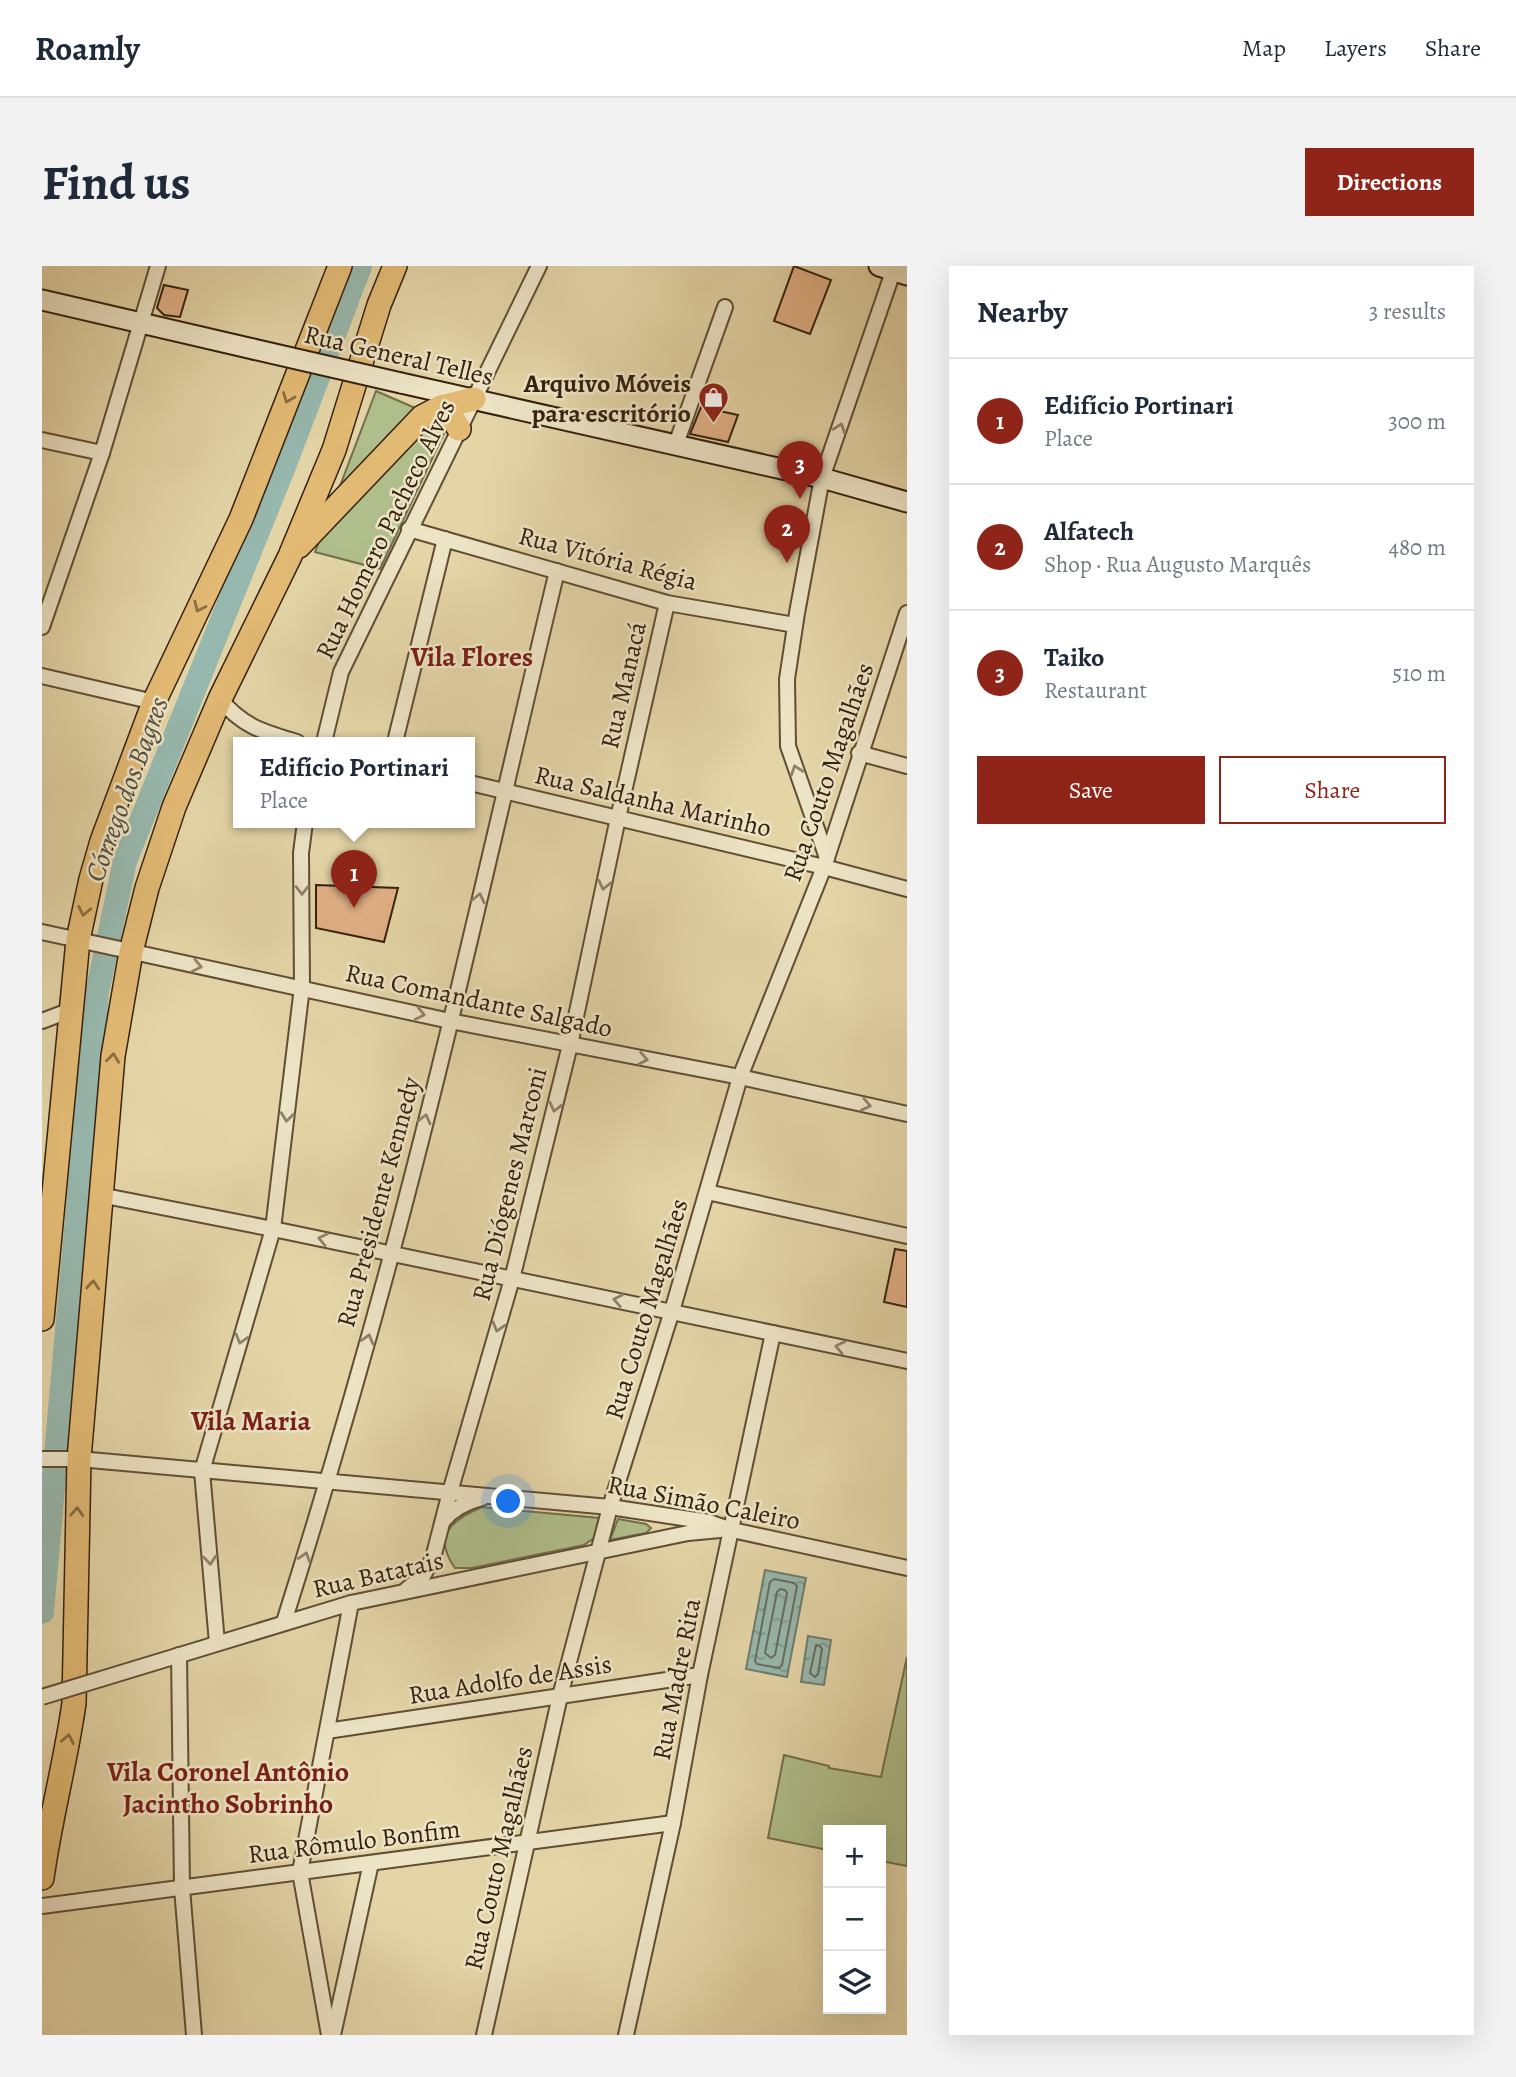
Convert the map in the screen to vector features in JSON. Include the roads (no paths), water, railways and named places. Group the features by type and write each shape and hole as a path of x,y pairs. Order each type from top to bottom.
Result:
{"main road":[{"path":"42,1319 48,1183 71,1010 86,941 91,878 102,841 154,702 241,519 340,266"},
{"path":"42,1878 74,1703 75,1459 113,1056 126,951 174,807 220,699 290,556 334,450 379,305 395,266"},
{"path":"290,556 422,417 440,407 474,399"},
{"path":"440,407 452,415 459,429"}],"street":[{"path":"42,627 102,453 158,266"},
{"name":"Rua Homero Pacheco Alves","path":"325,737 341,672 539,266"},
{"path":"825,862 788,746 787,679 822,478 893,270"},
{"name":"Rua General Telles","path":"42,300 822,478 907,502"},
{"path":"676,444 724,307"},
{"path":"42,440 102,453"},
{"name":"Rua Vitória Régia","path":"410,529 667,603 795,625"},
{"path":"396,737 445,539"},
{"name":"Rua Presidente Kennedy","path":"284,1622 328,1480 391,1254 450,1021 557,571"},
{"name":"Rua Manacá","path":"618,818 667,603"},
{"name":"Rua Couto Magalhães","path":"484,2035 560,1696 611,1507 672,1311 740,1077 825,862 907,613"},
{"path":"42,676 154,702"},
{"path":"220,699 233,715 246,724 283,737"},
{"path":"859,753 907,766"},
{"name":"Rua Saldanha Marinho","path":"475,784 825,862 907,889"},
{"name":"Rua Diógenes Marconi","path":"406,1590 423,1576 433,1558 512,1279 570,1045 618,818"},
{"path":"217,1643 202,1471 273,1228 302,987 301,853 303,828"},
{"name":"Rua Comandante Salgado","path":"42,932 450,1021 740,1077 907,1114"},
{"path":"42,1021 71,1010"},
{"path":"707,1192 907,1236"},
{"path":"100,1195 273,1228 907,1361"},
{"name":"Rua Madre Rita","path":"626,2035 673,1823 700,1675 773,1333"},
{"name":"Rua Simão Caleiro","path":"43,1458 328,1480 611,1507 709,1522 732,1530 907,1567"},
{"path":"426,1490 438,1497 443,1517"},
{"name":"Rua Simão Caleiro","path":"443,1517 474,1500 490,1496"},
{"name":"Rua Batatais","path":"42,1697 351,1603 688,1533 732,1530"},
{"path":"433,1558 439,1574 450,1582"},
{"path":"331,2035 300,1872 351,1603"},
{"path":"179,1655 182,1888 194,2035"},
{"name":"Rua Adolfo de Assis","path":"327,1731 700,1675"},
{"name":"Rua Rômulo Bonfim","path":"42,1906 673,1823"},
{"path":"331,2035 371,1863"}],"water":[{"path":"765,1570 806,1578 787,1677 746,1669"},
{"path":"808,1636 831,1640 824,1685 801,1682"}],"waterway":[{"name":"Córrego dos Bagres","path":"42,1612 97,993 125,861 285,464 360,266"}],"place":[{"name":"Arquivo Móveis para escritório","path":"714,425"},
{"name":"Taiko","path":"800,499"},
{"name":"Alfatech","path":"787,563"},
{"name":"Edifício Portinari","path":"354,908"}],"district":[{"name":"Vila Flores","path":"472,656"},
{"name":"Vila Maria","path":"251,1420"},
{"name":"Vila Coronel Antônio Jacintho Sobrinho","path":"228,1787"}]}
